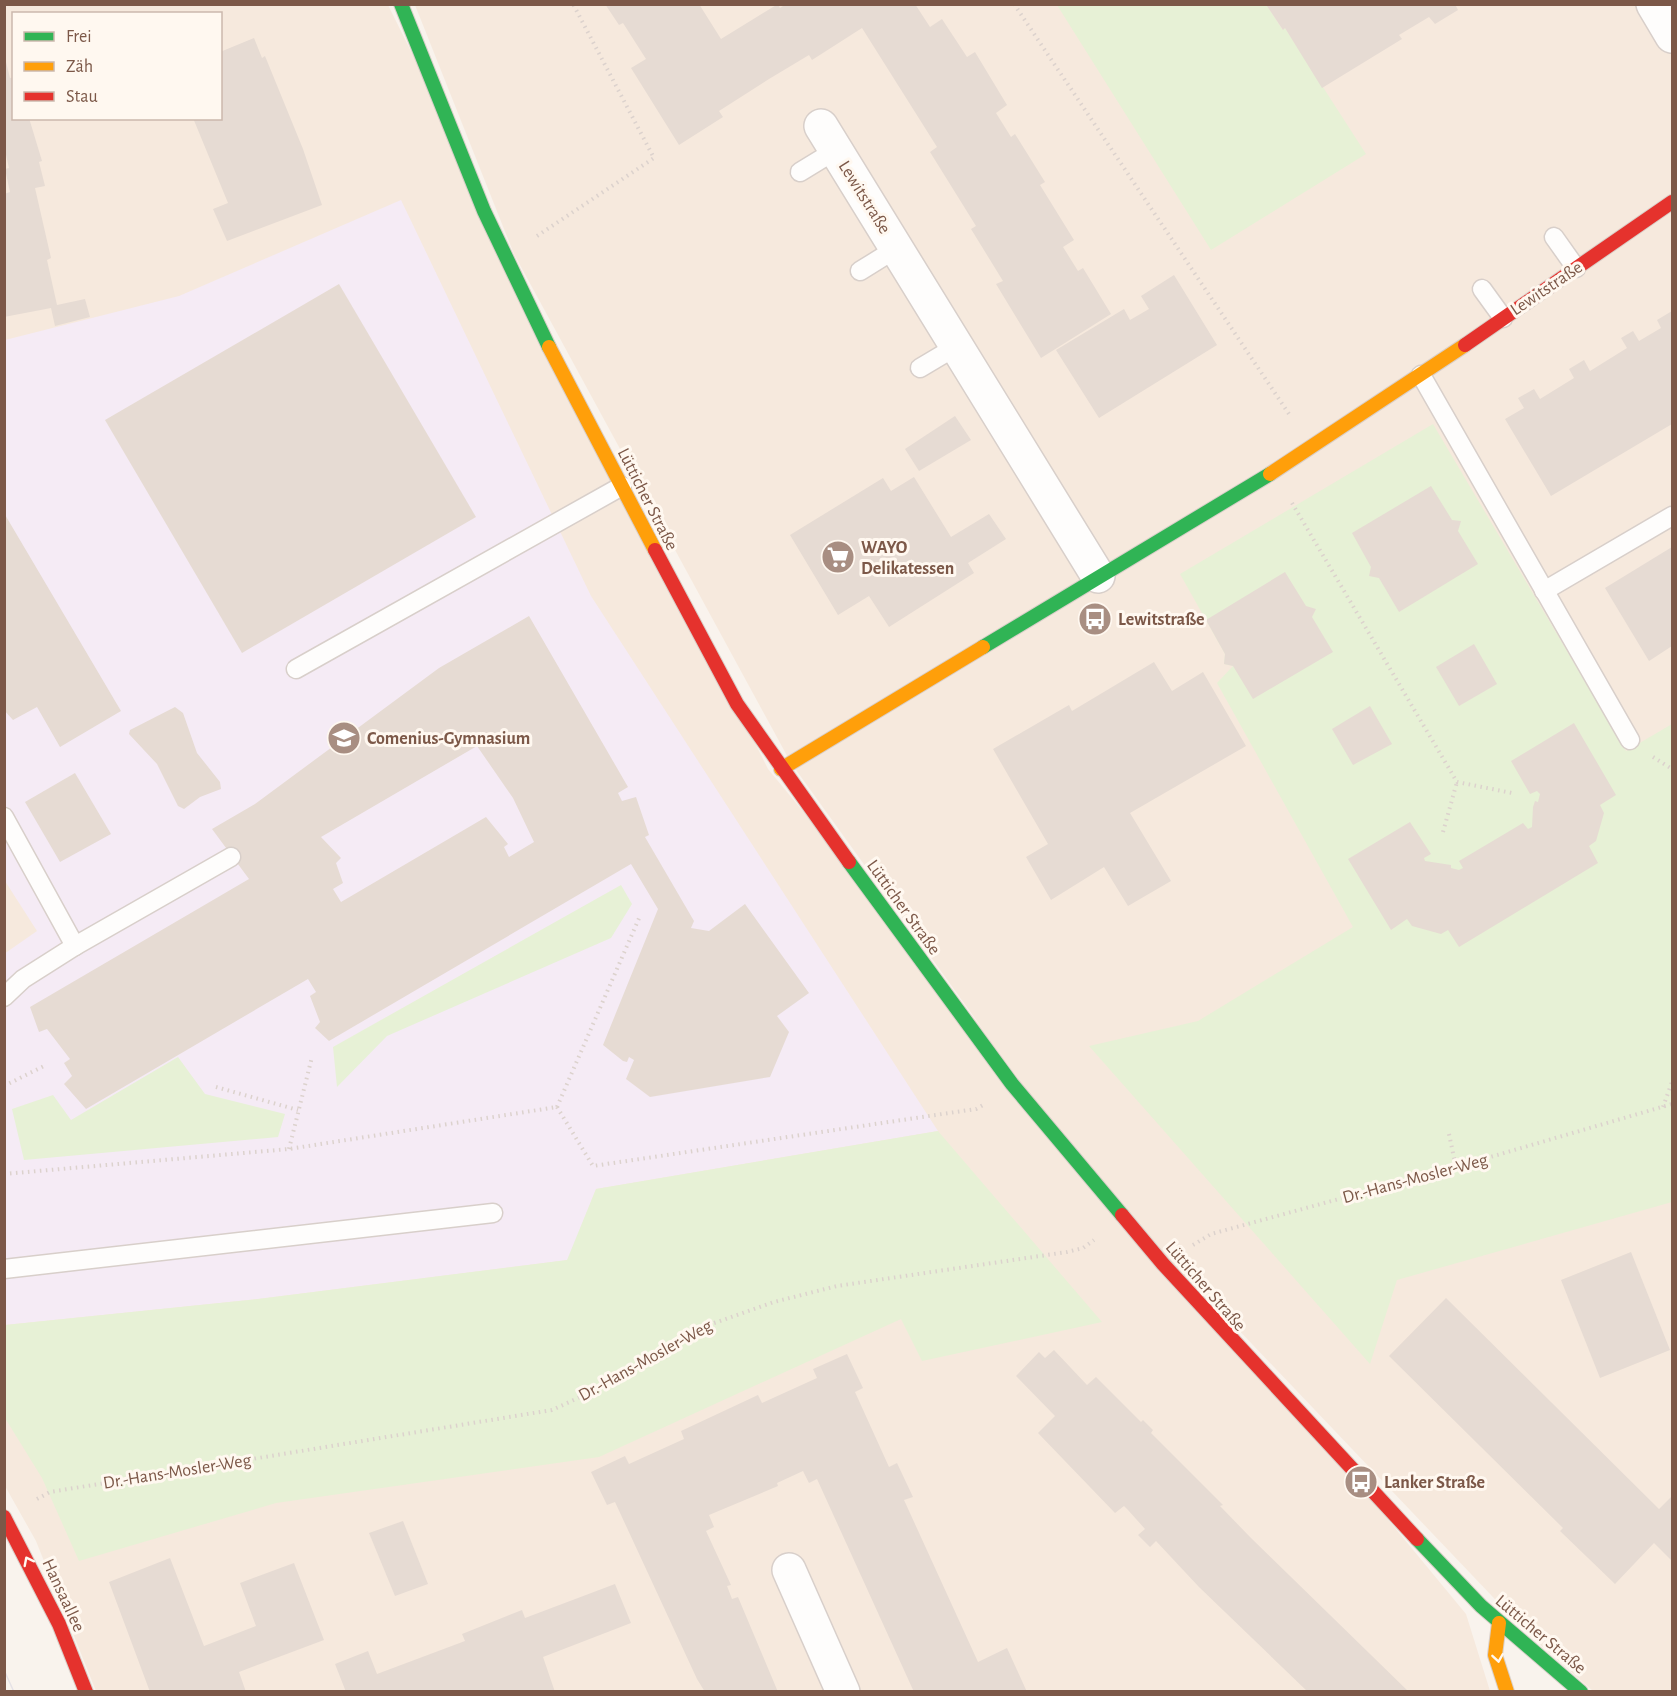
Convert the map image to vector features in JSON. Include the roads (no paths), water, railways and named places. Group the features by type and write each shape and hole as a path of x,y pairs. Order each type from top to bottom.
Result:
{"main road":[{"name":"Lütticher Straße","path":"400,4 505,258 566,380 737,704 781,769 1012,1084 1163,1264 1354,1474 1499,1623 1581,1692"},
{"name":"Lewitstraße","path":"781,769 1274,471 1421,375 1672,202"},
{"name":"Hansaallee","path":"4,1517 60,1624 86,1692"},
{"path":"1499,1623 1496,1655 1507,1692"}],"street":[{"path":"1653,4 1672,36"},
{"name":"Lewitstraße","path":"829,138 1098,576"},
{"path":"789,1570 843,1692"}],"lane":[{"path":"800,172 829,138"},
{"path":"1554,237 1576,268"},
{"path":"860,271 897,248"},
{"path":"1482,289 1503,318"},
{"path":"920,368 957,346"},
{"path":"1421,375 1629,740"},
{"path":"296,669 622,486"},
{"path":"1544,591 1672,516"},
{"path":"4,817 75,946"},
{"path":"4,997 23,979 75,946 231,857"},
{"path":"4,1269 493,1213"}],"tram line":[{"path":"4,1670 14,1692"}],"place":[{"name":"WAYO Delikatessen","path":"838,557"},
{"name":"Lewitstraße","path":"1095,619"},
{"name":"Comenius-Gymnasium","path":"344,738"},
{"name":"Lanker Straße","path":"1361,1482"}]}
